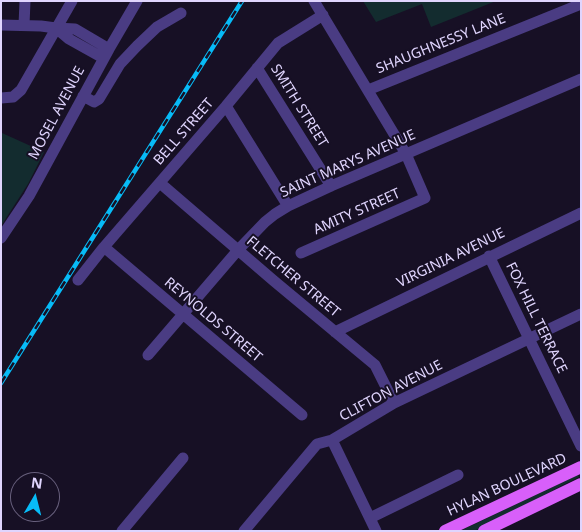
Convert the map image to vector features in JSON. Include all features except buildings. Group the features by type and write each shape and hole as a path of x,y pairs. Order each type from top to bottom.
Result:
{"main road":[{"name":"HYLAN BOULEVARD","path":"445,531 581,467"},
{"path":"484,531 581,484"}],"street":[{"path":"24,1 24,25"},
{"path":"1,98 13,97 21,90 72,1"},
{"name":"MOSEL AVENUE","path":"1,238 29,196 137,1"},
{"path":"314,1 406,154"},
{"name":"SHAUGHNESSY LANE","path":"368,90 581,4"},
{"path":"83,96 94,102 98,99 120,64 137,46 157,27 181,13"},
{"name":"BELL STREET","path":"78,280 278,43 323,15"},
{"path":"1,25 75,29 106,54"},
{"name":"SMITH STREET","path":"257,68 331,186"},
{"name":"SAINT MARYS AVENUE","path":"148,355 238,250 265,222 288,206 581,78"},
{"path":"226,106 288,206"},
{"name":"AMITY STREET","path":"301,253 425,198 406,154"},
{"name":"FLETCHER STREET","path":"160,183 375,365 394,404"},
{"name":"VIRGINIA AVENUE","path":"335,332 581,213"},
{"name":"REYNOLDS STREET","path":"104,247 302,415"},
{"name":"FOX HILL TERRACE","path":"490,256 581,446"},
{"name":"CLIFTON AVENUE","path":"244,531 317,444 332,440 394,404 581,314"},
{"path":"332,440 376,531"},
{"path":"122,531 183,458"},
{"path":"370,518 458,475"}],"green space":[{"path":"363,1 496,1 431,27 422,4 376,22"},
{"path":"2,133 44,152 28,184 1,226 1,138"},
{"path":"578,475 579,477 474,531 460,531"}],"railway":[{"path":"1,383 242,1"}]}
